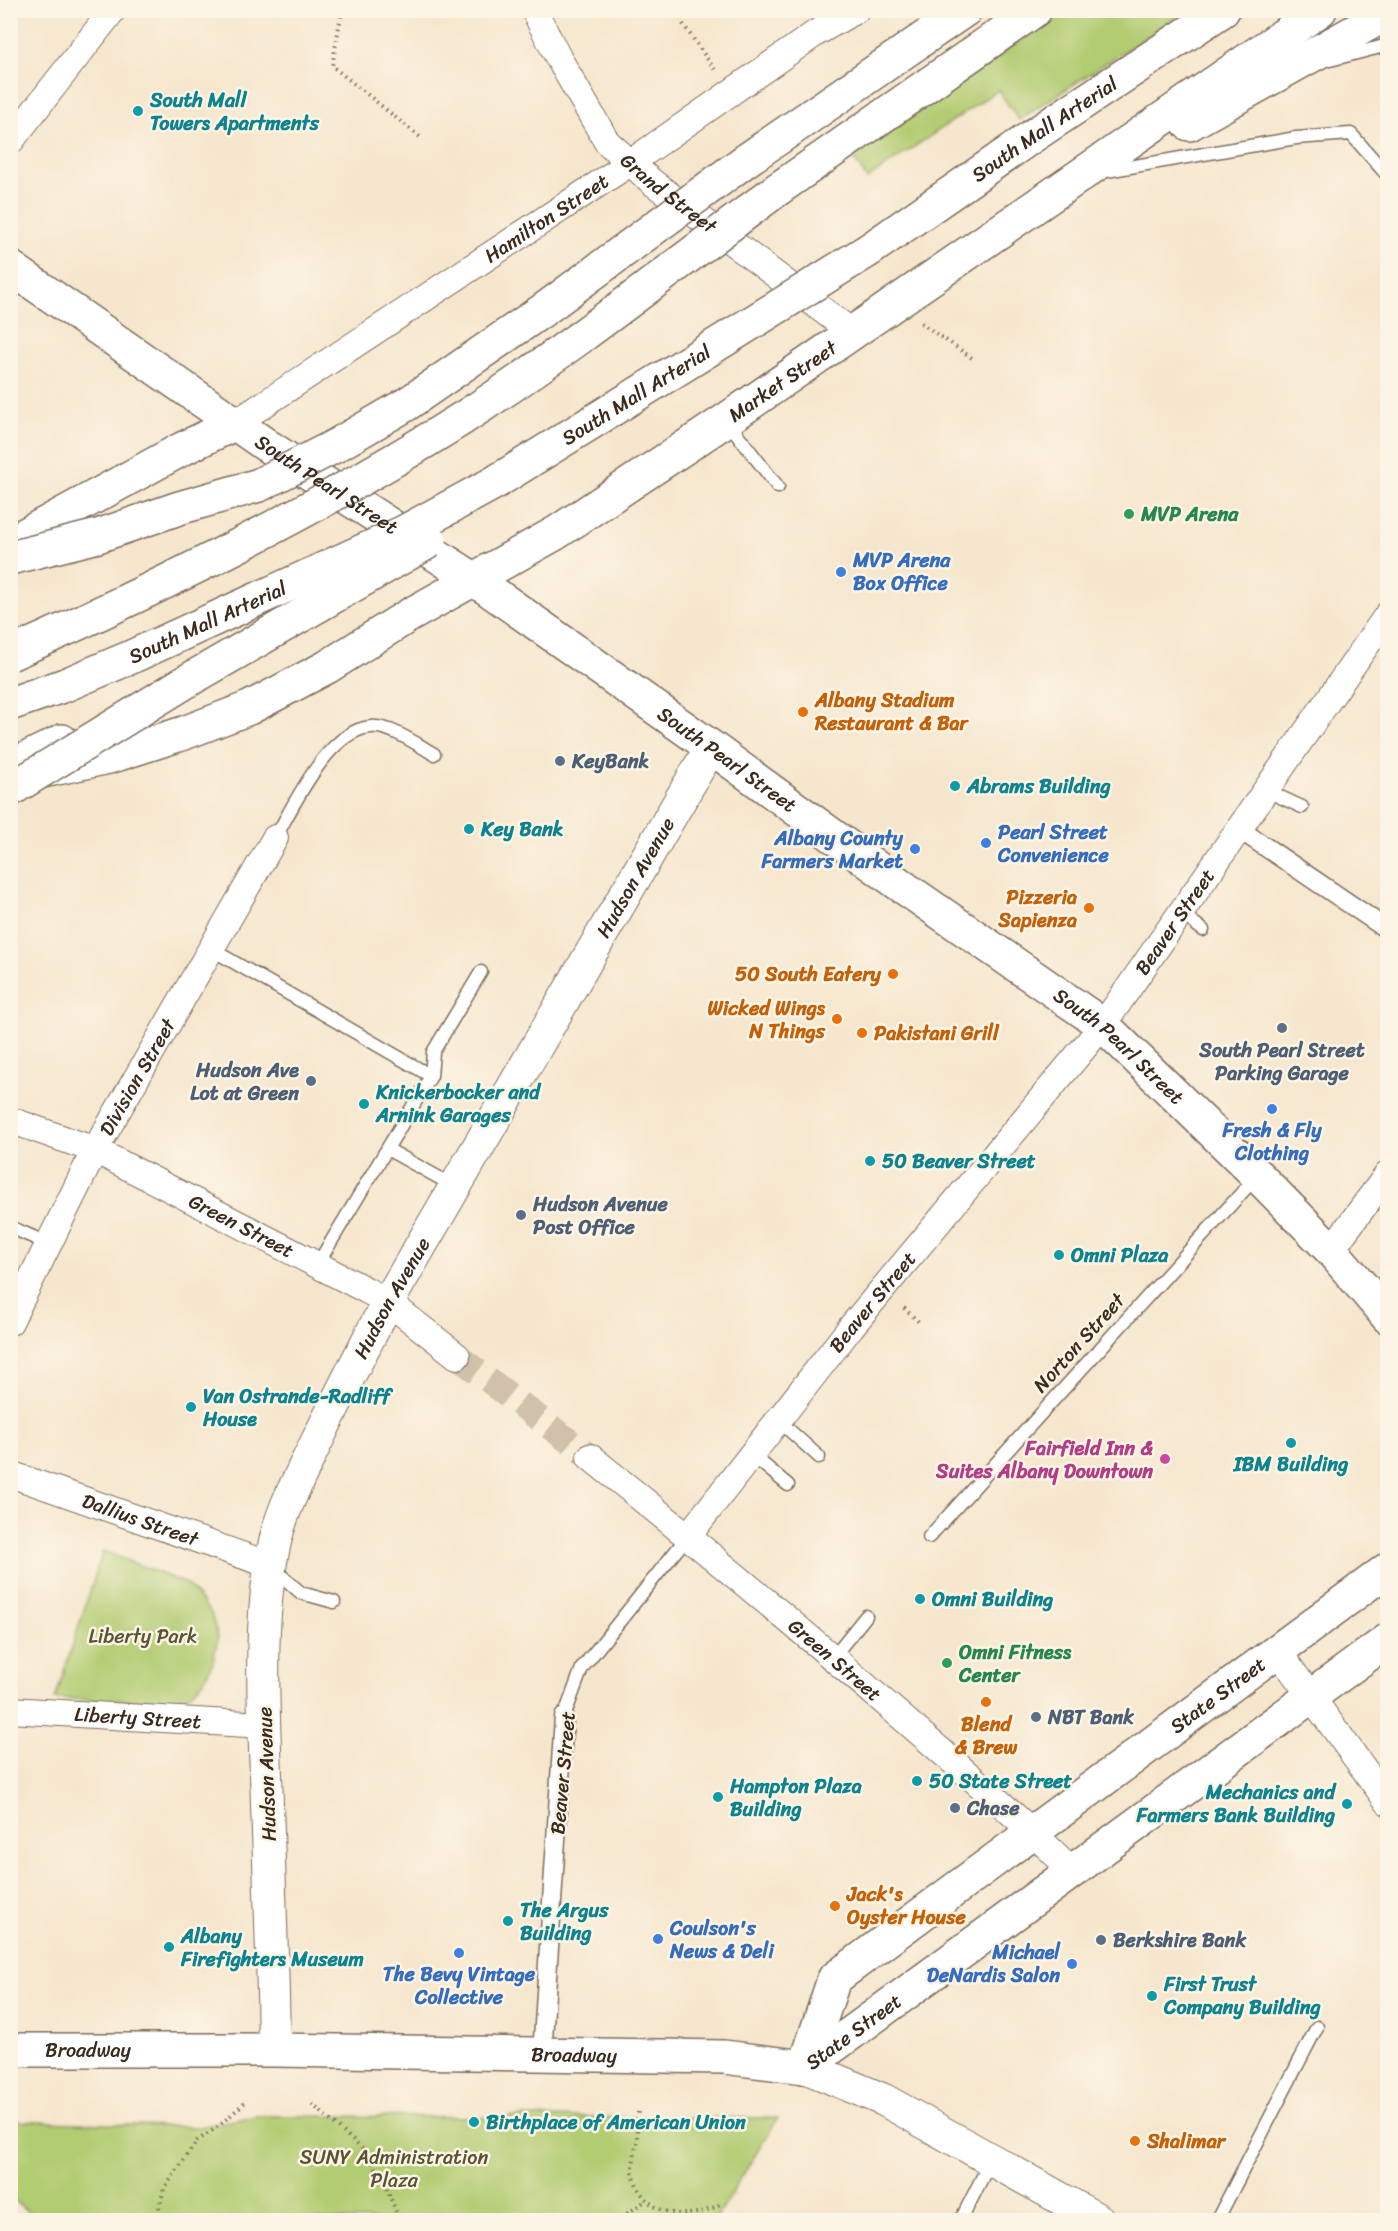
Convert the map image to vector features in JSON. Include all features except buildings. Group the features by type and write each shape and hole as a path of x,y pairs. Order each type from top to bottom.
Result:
{"main road":[{"path":"10,558 98,536 179,508 259,485 335,446 407,404 502,339 745,161 965,10"},
{"path":"10,654 182,575 282,524 464,417 547,361 778,189 1035,10"},
{"name":"South Mall Arterial","path":"10,704 65,685 129,658 404,532 494,483 869,250 1031,137 1223,10"},
{"path":"1085,174 1320,10"},
{"path":"1085,174 1175,131 1388,13"},
{"name":"Market Street","path":"10,778 109,757 184,734 249,708 327,667 408,616 585,516 1085,174"},
{"path":"10,790 187,681 485,509 592,443 695,376 869,250"},
{"name":"South Pearl Street","path":"10,267 234,424 475,580 906,889 1102,1025 1331,1250 1388,1317"},
{"path":"10,543 234,424"},
{"path":"10,767 187,681"},
{"name":"State Street","path":"804,2067 834,1979 1388,1569"},
{"name":"State Street","path":"804,2067 1388,1640"},
{"name":"Broadway","path":"10,2050 274,2050 724,2057 804,2067"}],"street":[{"path":"10,142 113,10"},
{"name":"Grand Street","path":"534,10 559,59 607,142 651,182 853,333"},
{"name":"Hamilton Street","path":"234,424 630,163 816,33 856,10"},
{"name":"Beaver Street","path":"688,1536 851,1327 1102,1025 1388,614"},
{"name":"Hudson Avenue","path":"274,2050 264,1725 265,1631 270,1565 278,1528 347,1378 388,1302 711,747"},
{"path":"1239,828 1388,930"},
{"name":"Division Street","path":"10,1322 95,1150 275,838"},
{"name":"Green Street","path":"10,1120 95,1150 388,1302 458,1356"},
{"path":"1331,1250 1388,1174"},
{"name":"Green Street","path":"591,1457 833,1658 1033,1831 1072,1871"},
{"name":"Dallius Street","path":"10,1474 270,1565"},
{"path":"1277,1650 1388,1802"},
{"name":"Liberty Street","path":"10,1710 264,1725"},
{"name":"Beaver Street","path":"542,2055 564,1717"},
{"name":"Broadway","path":"804,2067 884,2100 1099,2220"}],"lane":[{"path":"1282,73 1388,45"},
{"path":"1085,174 1296,138 1352,134 1388,176"},
{"path":"726,420 778,487"},
{"path":"275,838 312,772 345,736 372,727 392,731 434,754"},
{"path":"1265,790 1302,807"},
{"path":"1181,913 1203,930"},
{"path":"211,949 431,1076"},
{"path":"316,1265 431,1076 433,1052 481,972"},
{"path":"387,1149 455,1187"},
{"name":"Norton Street","path":"929,1537 1257,1175"},
{"path":"10,1227 49,1244"},
{"path":"778,1420 819,1457"},
{"path":"751,1454 788,1485"},
{"name":"Beaver Street","path":"564,1717 582,1668 688,1536"},
{"path":"270,1565 301,1593 334,1602"},
{"path":"833,1658 866,1616"},
{"path":"1217,2220 1317,2027"},
{"path":"961,2220 991,2160"}],"path":[{"path":"342,10 332,66 420,137"},
{"path":"683,24 712,66"},
{"path":"916,320 972,358"},
{"path":"156,2220 164,2189 197,2140 219,2126 245,2102"},
{"path":"312,2104 367,2153 382,2178 398,2216 397,2220"},
{"path":"638,2112 633,2176 647,2200 676,2215 689,2215 712,2209 722,2203"},
{"path":"618,2220 647,2200"}],"green space":[{"path":"1064,10 1186,11 1019,120 998,90 867,179 853,158"},
{"name":"Liberty Park","path":"103,1551 187,1584 211,1613 218,1637 213,1663 202,1683 187,1696 165,1701 55,1699"},
{"name":"SUNY Administration Plaza","path":"256,2116 778,2118 715,2220 38,2220 11,2198 11,2121 198,2127"}],"tunnel":[{"path":"457,1356 590,1457"}],"place":[{"name":"South Mall Towers Apartments","path":"138,111"},
{"name":"MVP Arena","path":"1129,514"},
{"name":"MVP Arena Box Office","path":"841,572"},
{"name":"Albany Stadium Restaurant & Bar","path":"803,712"},
{"name":"KeyBank","path":"560,761"},
{"name":"Abrams Building","path":"955,786"},
{"name":"Key Bank","path":"469,829"},
{"name":"Pearl Street Convenience","path":"986,843"},
{"name":"Albany County Farmers Market","path":"915,849"},
{"name":"Pizzeria Sapienza","path":"1089,908"},
{"name":"50 South Eatery","path":"893,974"},
{"name":"Wicked Wings N Things","path":"837,1019"},
{"name":"South Pearl Street Parking Garage","path":"1282,1028"},
{"name":"Pakistani Grill","path":"862,1033"},
{"name":"Hudson Ave Lot at Green","path":"311,1081"},
{"name":"Knickerbocker and Arnink Garages","path":"364,1104"},
{"name":"Fresh & Fly Clothing","path":"1272,1109"},
{"name":"50 Beaver Street","path":"870,1161"},
{"name":"Hudson Avenue Post Office","path":"521,1215"},
{"name":"Omni Plaza","path":"1059,1255"},
{"name":"Van Ostrande-Radliff House","path":"191,1407"},
{"name":"IBM Building","path":"1291,1443"},
{"name":"Fairfield Inn & Suites Albany Downtown","path":"1165,1459"},
{"name":"Omni Building","path":"920,1599"},
{"name":"Omni Fitness Center","path":"947,1663"},
{"name":"Blend & Brew","path":"986,1702"},
{"name":"NBT Bank","path":"1036,1717"},
{"name":"50 State Street","path":"917,1781"},
{"name":"Hampton Plaza Building","path":"718,1797"},
{"name":"Mechanics and Farmers Bank Building","path":"1347,1804"},
{"name":"Chase","path":"955,1808"},
{"name":"Jack's Oyster House","path":"835,1906"},
{"name":"The Argus Building","path":"508,1921"},
{"name":"Coulson's News & Deli","path":"658,1939"},
{"name":"Berkshire Bank","path":"1101,1940"},
{"name":"Albany Firefighters Museum","path":"169,1947"},
{"name":"The Bevy Vintage Collective","path":"459,1953"},
{"name":"Michael DeNardis Salon","path":"1072,1964"},
{"name":"First Trust Company Building","path":"1152,1996"},
{"name":"Birthplace of American Union","path":"474,2122"},
{"name":"Shalimar","path":"1135,2141"}]}
